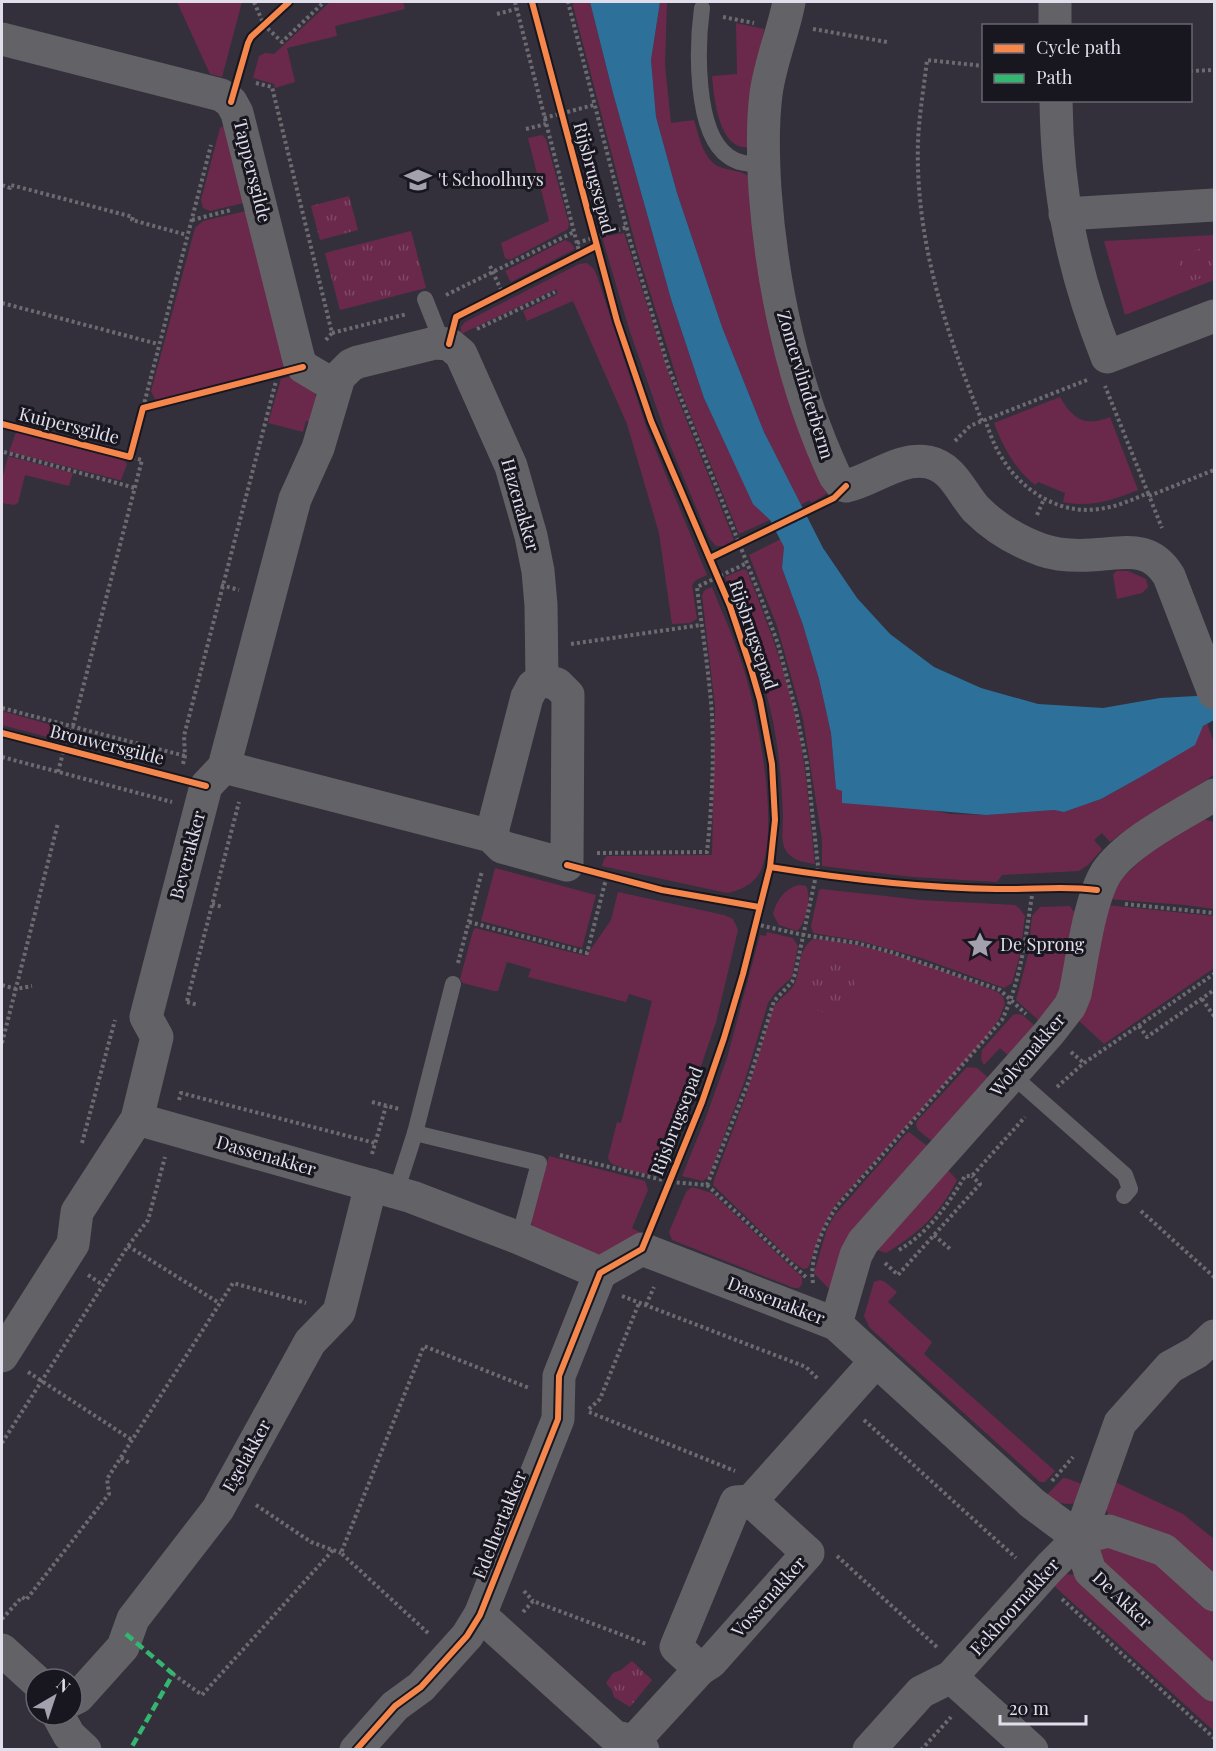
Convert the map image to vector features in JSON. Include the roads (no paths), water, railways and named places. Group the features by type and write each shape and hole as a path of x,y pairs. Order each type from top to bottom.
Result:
{"street":[{"path":"1055,2 1055,24"},
{"name":"Zomervlinderberm","path":"787,13 770,69 766,96 764,165 770,249 790,347 822,442 832,468 842,485 851,485 905,462 926,462 946,470 975,507 1008,534 1024,543 1059,554 1091,556 1125,551 1144,555 1161,566 1169,576 1204,634 1211,684"},
{"name":"Tappersgilde","path":"2,39 221,95 234,90 237,113 298,360 290,370 335,386"},
{"path":"1056,102 1058,156 1065,214 1073,253 1104,366 1215,316"},
{"path":"1065,214 1215,205"},
{"name":"Beverakker","path":"2,1356 73,1244 77,1212 137,1119 157,1037 146,1017 203,777 295,499 318,448 335,386 345,371 358,362 446,343"},
{"name":"Hazenakker","path":"446,343 461,354 511,466 521,498 538,570 542,664"},
{"path":"491,836 527,697 542,664"},
{"path":"203,777 491,836 502,847 567,865 568,694 542,664"},
{"name":"Wolvenakker","path":"836,1324 856,1255 863,1242 1049,1033 1073,1000 1094,902 1106,874 1125,852 1137,843 1214,795"},
{"name":"Dassenakker","path":"137,1119 377,1187 519,1238 598,1280 642,1249 836,1324 1032,1503 1079,1538"},
{"name":"Egelakker","path":"84,1690 123,1647 133,1618 213,1515 310,1342 339,1312 377,1187"},
{"name":"Edelhertakker","path":"356,1749 395,1706 421,1687 467,1636 491,1625 558,1419 559,1376 598,1280"},
{"path":"1079,1538 1120,1423 1170,1367 1209,1352"},
{"path":"700,1669 676,1647 736,1502 757,1495 876,1361"},
{"name":"Vossenakker","path":"491,1625 615,1737 639,1745 700,1669 711,1662 808,1553 757,1495"},
{"path":"1079,1538 1109,1531 1164,1550 1215,1594"},
{"name":"Eekhoornakker","path":"868,1749 921,1692 961,1680 1039,1579 1079,1538"},
{"name":"De Akker","path":"1079,1538 1090,1571 1215,1685"},
{"path":"2,1650 24,1670"},
{"path":"961,1680 1032,1749"},
{"path":"65,1727 69,1735 86,1749"}],"lane":[{"path":"702,8 700,44 702,90 704,107 713,138 729,157 739,162 764,165"},
{"path":"426,302 446,343"},
{"path":"377,1187 415,1133 453,984"},
{"path":"1012,1075 1125,1175 1130,1190 1124,1196"},
{"path":"415,1133 539,1163 519,1238"}],"water":[{"path":"590,2 660,2 651,60 656,117 677,193 722,327 764,432 823,548 857,598 890,634 934,667 981,688 1038,704 1103,708 1160,698 1196,696 1214,690 1214,720 1203,726 1195,745 1101,799 1064,812 1054,810 986,815 842,803 842,791 836,789 831,733 819,679 803,625 782,568 784,547 770,520 753,504 704,398 671,299"}],"place":[{"name":"'t Schoolhuys","path":"418,180"},
{"name":"De Sprong","path":"980,945"}]}
